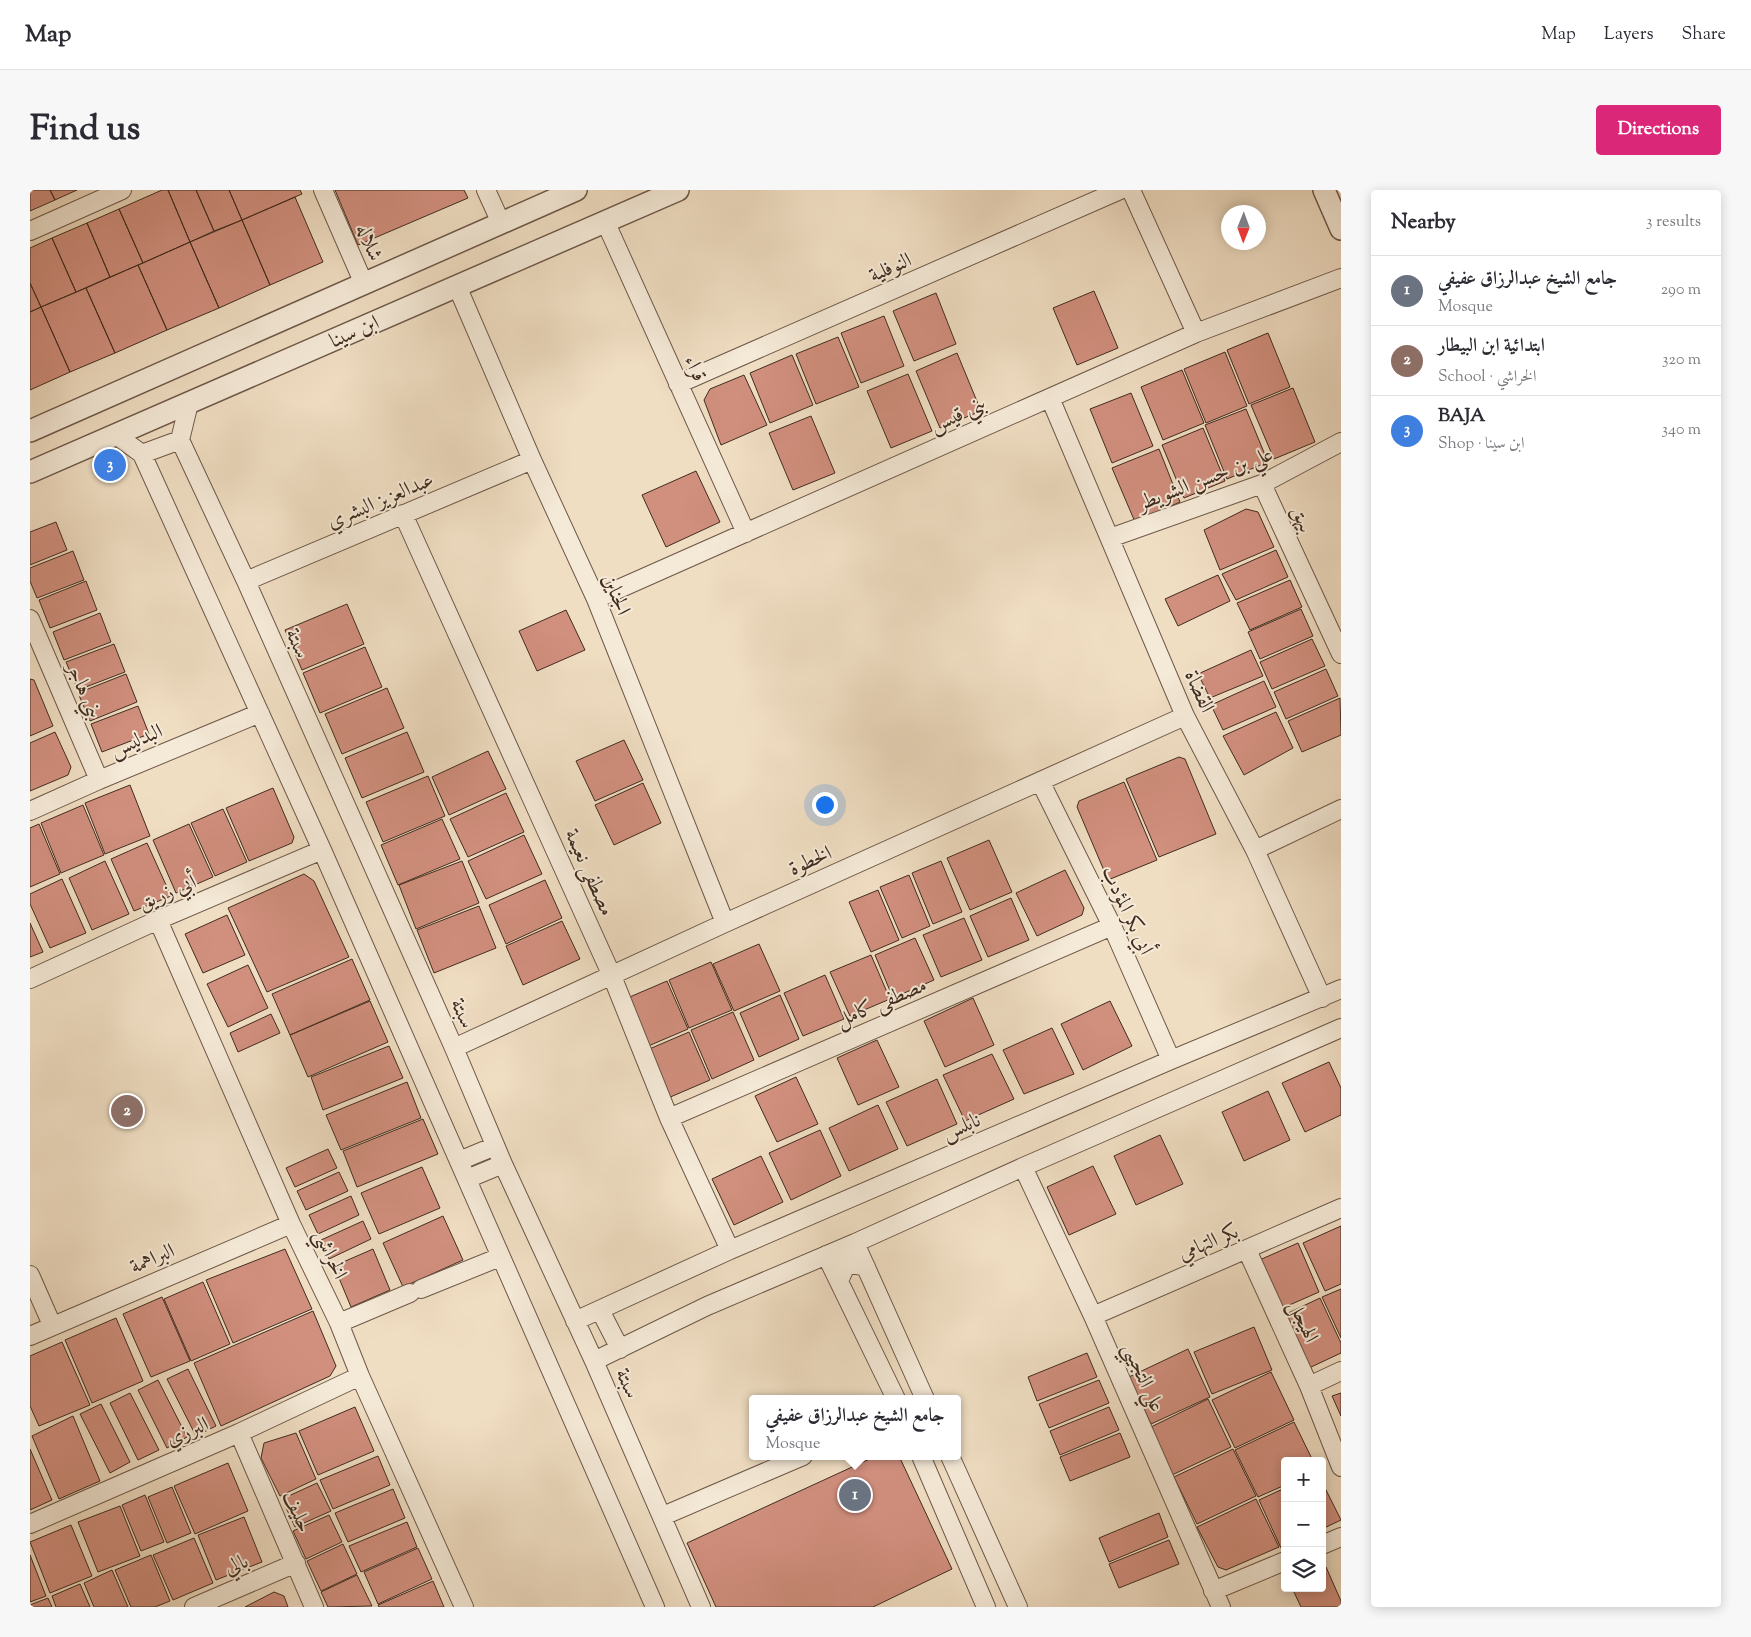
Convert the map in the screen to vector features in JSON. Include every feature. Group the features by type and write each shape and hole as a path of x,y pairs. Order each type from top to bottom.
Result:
{"street":[{"path":"30,231 122,190"},
{"name":"شلاله","path":"323,190 364,284"},
{"path":"486,190 501,223"},
{"name":"ابن سينا","path":"30,431 576,190"},
{"name":"ابن سينا","path":"30,472 678,190"},
{"name":"النوفلية","path":"678,384 1120,190"},
{"path":"1131,190 1196,333"},
{"path":"1324,190 1341,229"},
{"name":"قراء","path":"606,222 746,533"},
{"name":"بني قيس","path":"596,599 1196,333 1341,278"},
{"name":"الجناين","path":"457,286 532,460 596,599 725,924"},
{"name":"القضاة","path":"1050,398 1185,716 1255,850 1322,998"},
{"path":"142,454 180,440 189,403"},
{"path":"116,435 142,454 322,850 655,1607"},
{"name":"سبتة","path":"180,440 246,581 454,1048 503,1164 663,1516 701,1607"},
{"name":"علي بن حسن الشويطر","path":"1110,538 1262,484 1341,442"},
{"name":"عبدالعزيز البشري","path":"246,581 532,460"},
{"name":"بيهق","path":"1262,484 1341,654"},
{"name":"مصطفى نعيمة","path":"403,514 612,976 669,1118 730,1250"},
{"name":"بني هاجر","path":"30,619 37,653 99,780"},
{"name":"البدليس","path":"30,811 260,713"},
{"name":"الخطوة","path":"454,1048 1185,716"},
{"name":"أبي بكر المؤدب","path":"1040,781 1112,926 1171,1060"},
{"path":"1255,850 1341,809"},
{"name":"أبي زريق","path":"30,979 158,920 322,850"},
{"name":"الخراشي","path":"158,920 291,1224 338,1323 464,1607"},
{"name":"مصطفى كامل","path":"669,1118 1112,926"},
{"name":"نابلس","path":"575,1321 730,1250 1341,989"},
{"path":"594,1361 707,1306 855,1243 1022,1167 1341,1028"},
{"path":"459,1160 495,1146"},
{"path":"467,1179 503,1164"},
{"name":"علي التجيبي","path":"1022,1167 1093,1316 1217,1599"},
{"name":"بكر التهامي","path":"1093,1316 1341,1208"},
{"name":"البراهمة","path":"30,1336 291,1224"},
{"path":"855,1243 923,1395"},
{"name":"الهيجل","path":"1246,1250 1309,1386 1341,1467"},
{"path":"826,1255 894,1395"},
{"path":"338,1323 500,1257"},
{"path":"839,1282 847,1263 866,1267"},
{"path":"30,1274 52,1325"},
{"path":"600,1310 620,1349"},
{"path":"1309,1386 1341,1371"},
{"name":"البرزي","path":"30,1524 239,1433 360,1376"},
{"name":"حليف","path":"239,1433 314,1607"},
{"path":"663,1516 794,1460"},
{"path":"924,1460 983,1606"},
{"path":"952,1460 1018,1607"},
{"path":"1326,1544 1341,1538"},
{"name":"بالي","path":"194,1607 296,1563"},
{"path":"1217,1599 1281,1563"}],"building":[{"path":"30,190 50,190 55,200 30,211"},
{"path":"50,190 77,190 55,200"},
{"path":"162,190 168,190 190,242 143,263 119,209"},
{"path":"168,190 196,190 214,231 190,242"},
{"path":"196,190 229,190 242,220 214,231"},
{"path":"229,190 300,190 302,194 242,220"},
{"path":"335,190 464,190 468,198 358,245"},
{"path":"295,197 323,262 270,285 242,220"},
{"path":"119,209 143,263 110,277 87,223"},
{"path":"242,220 270,285 219,308 190,242"},
{"path":"87,223 110,277 76,292 52,238"},
{"path":"52,238 76,292 41,307 30,283 30,248"},
{"path":"190,242 219,308 167,330 138,265"},
{"path":"138,265 167,330 115,353 86,288"},
{"path":"30,283 41,307 30,312"},
{"path":"86,288 115,353 70,372 41,307"},
{"path":"1094,291 1118,348 1077,365 1053,308"},
{"path":"936,293 956,344 914,361 893,311"},
{"path":"41,307 70,372 30,390 30,312"},
{"path":"884,316 904,366 861,383 841,333"},
{"path":"1268,333 1290,387 1249,404 1227,350"},
{"path":"838,337 859,387 816,404 796,354"},
{"path":"1225,352 1247,406 1206,423 1184,369"},
{"path":"957,353 981,411 940,428 916,371"},
{"path":"792,355 813,405 770,423 750,373"},
{"path":"1182,370 1204,423 1163,440 1141,387"},
{"path":"908,374 932,431 891,448 867,391"},
{"path":"744,375 767,425 721,445 704,400 710,389"},
{"path":"1293,388 1315,442 1274,459 1251,405"},
{"path":"1131,393 1153,446 1112,463 1090,409"},
{"path":"1246,409 1268,462 1227,479 1205,425"},
{"path":"811,416 835,473 793,490 769,433"},
{"path":"1203,428 1225,481 1184,498 1162,445"},
{"path":"1159,449 1180,502 1135,522 1112,468"},
{"path":"696,471 720,522 666,547 642,495"},
{"path":"1246,509 1258,512 1274,547 1220,570 1204,530"},
{"path":"56,522 67,550 30,565 30,532"},
{"path":"1276,550 1288,577 1236,600 1222,574"},
{"path":"73,551 84,580 37,598 30,581 30,568"},
{"path":"1218,575 1230,601 1178,626 1165,599"},
{"path":"1290,580 1302,607 1250,630 1237,603"},
{"path":"86,581 97,610 50,628 39,600"},
{"path":"347,604 364,644 302,670 285,630"},
{"path":"1301,609 1313,636 1260,659 1248,632"},
{"path":"566,610 585,650 537,671 519,631"},
{"path":"100,613 111,642 64,660 53,632"},
{"path":"1312,639 1325,666 1272,689 1260,662"},
{"path":"114,644 125,672 78,690 66,662"},
{"path":"365,647 382,687 320,713 303,673"},
{"path":"1251,650 1263,676 1210,698 1198,674"},
{"path":"1326,669 1338,696 1286,719 1274,692"},
{"path":"126,674 137,702 90,721 78,693"},
{"path":"30,679 34,680 53,726 30,736"},
{"path":"1264,681 1276,707 1223,730 1211,705"},
{"path":"387,688 404,728 342,754 325,714"},
{"path":"1340,698 1341,735 1302,752 1288,721"},
{"path":"138,706 149,734 102,752 91,724"},
{"path":"1276,712 1293,748 1244,775 1223,736"},
{"path":"55,732 71,767 68,775 30,791 30,743"},
{"path":"407,732 424,772 362,798 345,758"},
{"path":"624,740 643,780 595,801 576,761"},
{"path":"488,751 506,789 449,815 432,777"},
{"path":"1179,757 1185,759 1216,834 1159,857 1126,779"},
{"path":"428,776 445,816 383,842 366,802"},
{"path":"1124,782 1157,860 1108,880 1077,807 1079,801"},
{"path":"643,783 661,823 614,845 595,805"},
{"path":"130,785 150,836 105,854 85,803"},
{"path":"273,788 294,837 292,843 249,861 226,808"},
{"path":"506,793 524,832 468,857 450,819"},
{"path":"83,805 104,855 61,873 41,823"},
{"path":"223,809 247,862 215,876 191,823"},
{"path":"442,819 460,859 398,885 381,845"},
{"path":"39,824 60,874 30,887 30,828"},
{"path":"189,824 213,877 176,893 153,840"},
{"path":"524,835 542,874 486,899 468,861"},
{"path":"989,840 1012,892 970,910 947,858"},
{"path":"147,843 171,896 134,911 111,859"},
{"path":"105,861 129,914 92,930 69,878"},
{"path":"462,861 479,903 416,929 399,885"},
{"path":"941,861 962,912 933,924 912,873"},
{"path":"1065,870 1084,908 1082,915 1037,936 1016,893"},
{"path":"304,874 314,881 349,957 267,992 228,908"},
{"path":"909,875 930,926 902,938 880,887"},
{"path":"62,879 86,933 50,948 30,904 30,894"},
{"path":"545,880 562,918 506,944 489,905"},
{"path":"878,890 899,940 871,952 849,902"},
{"path":"1011,898 1029,940 988,957 970,916"},
{"path":"479,906 496,948 434,973 417,930"},
{"path":"227,915 245,955 203,973 185,934"},
{"path":"964,918 982,960 941,977 923,935"},
{"path":"562,921 580,959 523,985 506,946"},
{"path":"30,923 43,952 30,957"},
{"path":"915,938 934,980 893,998 875,955"},
{"path":"759,944 780,991 734,1011 713,964"},
{"path":"871,955 890,999 850,1016 830,972"},
{"path":"352,959 370,1000 290,1035 272,994"},
{"path":"711,962 732,1010 689,1028 669,980"},
{"path":"248,965 268,1008 228,1027 207,984"},
{"path":"825,975 844,1019 803,1036 784,993"},
{"path":"667,981 688,1029 646,1047 625,999"},
{"path":"780,995 799,1039 759,1057 740,1013"},
{"path":"973,998 994,1045 945,1067 924,1021"},
{"path":"370,1001 388,1042 308,1077 290,1035"},
{"path":"1110,1001 1132,1046 1083,1070 1061,1024"},
{"path":"733,1012 754,1060 712,1079 691,1030"},
{"path":"271,1014 280,1033 238,1052 230,1033"},
{"path":"1052,1028 1074,1074 1024,1094 1003,1050"},
{"path":"689,1032 710,1080 668,1098 647,1050"},
{"path":"877,1040 899,1087 858,1105 837,1058"},
{"path":"389,1046 403,1078 323,1110 311,1077"},
{"path":"992,1054 1014,1099 965,1121 943,1075"},
{"path":"1329,1062 1341,1088 1341,1115 1305,1132 1282,1083"},
{"path":"796,1077 818,1124 777,1142 755,1096"},
{"path":"937,1079 957,1124 907,1146 886,1102"},
{"path":"407,1082 421,1118 341,1150 326,1115"},
{"path":"1268,1091 1290,1140 1244,1161 1222,1112"},
{"path":"878,1105 898,1149 849,1171 829,1128"},
{"path":"423,1119 438,1154 357,1187 343,1151"},
{"path":"820,1130 841,1176 791,1200 769,1153"},
{"path":"1160,1135 1183,1184 1136,1205 1114,1156"},
{"path":"328,1149 337,1168 295,1187 286,1168"},
{"path":"761,1156 783,1202 734,1225 712,1179"},
{"path":"1093,1166 1116,1214 1069,1235 1047,1187"},
{"path":"422,1167 440,1208 379,1234 361,1193"},
{"path":"339,1172 348,1191 306,1210 297,1191"},
{"path":"351,1196 359,1215 318,1234 309,1215"},
{"path":"443,1216 463,1260 403,1287 383,1243"},
{"path":"363,1221 371,1239 329,1259 321,1240"},
{"path":"1341,1226 1341,1284 1325,1291 1303,1243"},
{"path":"1298,1243 1319,1292 1278,1310 1255,1262"},
{"path":"285,1249 312,1309 233,1343 206,1280"},
{"path":"373,1249 390,1290 351,1307 334,1266"},
{"path":"203,1282 230,1344 191,1361 164,1299"},
{"path":"1341,1289 1341,1338 1322,1297"},
{"path":"162,1297 190,1361 151,1377 123,1314"},
{"path":"1320,1298 1341,1343 1341,1353 1309,1368 1284,1315"},
{"path":"313,1311 336,1366 330,1376 221,1426 194,1363"},
{"path":"116,1318 143,1381 92,1403 65,1340"},
{"path":"1254,1327 1272,1370 1212,1394 1194,1352"},
{"path":"62,1342 90,1405 39,1426 30,1406 30,1356"},
{"path":"1188,1349 1210,1397 1151,1424 1129,1377"},
{"path":"1087,1353 1097,1377 1037,1401 1028,1377"},
{"path":"188,1369 216,1426 196,1436 167,1379"},
{"path":"1271,1372 1294,1420 1235,1448 1212,1400"},
{"path":"158,1380 187,1437 167,1448 138,1390"},
{"path":"1099,1380 1109,1403 1049,1428 1039,1404"},
{"path":"130,1393 159,1450 138,1460 110,1403"},
{"path":"1341,1393 1341,1416 1332,1396"},
{"path":"1208,1399 1231,1447 1172,1475 1151,1427"},
{"path":"101,1404 130,1462 110,1473 80,1414"},
{"path":"355,1407 374,1451 318,1475 299,1431"},
{"path":"1109,1407 1119,1430 1060,1455 1050,1431"},
{"path":"73,1416 100,1481 59,1499 32,1436"},
{"path":"1294,1422 1311,1457 1281,1457 1281,1487 1258,1497 1235,1450"},
{"path":"296,1433 316,1479 280,1496 261,1458 264,1443"},
{"path":"1120,1433 1130,1457 1070,1481 1060,1457"},
{"path":"30,1449 52,1500 30,1510"},
{"path":"1233,1449 1256,1496 1197,1524 1174,1477"},
{"path":"378,1456 390,1485 333,1509 320,1480"},
{"path":"867,1460 901,1460 952,1569 873,1607 716,1607 687,1543"},
{"path":"228,1463 248,1511 195,1534 174,1486"},
{"path":"317,1483 331,1511 295,1527 282,1499"},
{"path":"172,1487 191,1533 167,1543 148,1497"},
{"path":"393,1489 405,1518 348,1542 335,1513"},
{"path":"1281,1490 1281,1548 1259,1500"},
{"path":"1326,1490 1341,1520 1326,1527"},
{"path":"145,1495 164,1542 141,1551 122,1505"},
{"path":"1256,1499 1279,1547 1226,1570 1218,1567 1197,1527"},
{"path":"120,1506 140,1556 98,1572 78,1522"},
{"path":"1159,1513 1168,1537 1109,1562 1099,1538"},
{"path":"329,1515 342,1542 306,1559 293,1531"},
{"path":"244,1517 262,1562 216,1580 198,1535"},
{"path":"407,1522 417,1547 361,1572 349,1546"},
{"path":"71,1525 92,1576 50,1593 30,1542"},
{"path":"194,1538 213,1583 173,1600 153,1555"},
{"path":"1169,1540 1179,1564 1119,1588 1109,1564"},
{"path":"343,1544 357,1574 321,1591 307,1561"},
{"path":"418,1548 432,1579 378,1604 364,1572"},
{"path":"30,1555 46,1596 30,1602"},
{"path":"151,1555 170,1601 155,1607 131,1607 115,1570"},
{"path":"1326,1567 1341,1601 1341,1607 1301,1607 1294,1592 1326,1592"},
{"path":"112,1570 128,1607 94,1607 84,1583"},
{"path":"357,1575 372,1606 328,1607 321,1592"},
{"path":"433,1581 444,1607 379,1607 378,1605"},
{"path":"80,1584 90,1607 56,1607 52,1596"},
{"path":"274,1592 284,1596 288,1607 245,1607"},
{"path":"48,1598 52,1607 30,1607 30,1605"}],"place":[{"name":"BAJA","path":"110,465"},
{"name":"ابتدائية ابن البيطار","path":"127,1111"},
{"name":"جامع الشيخ عبدالرزاق عفيفي","path":"855,1495"}]}
